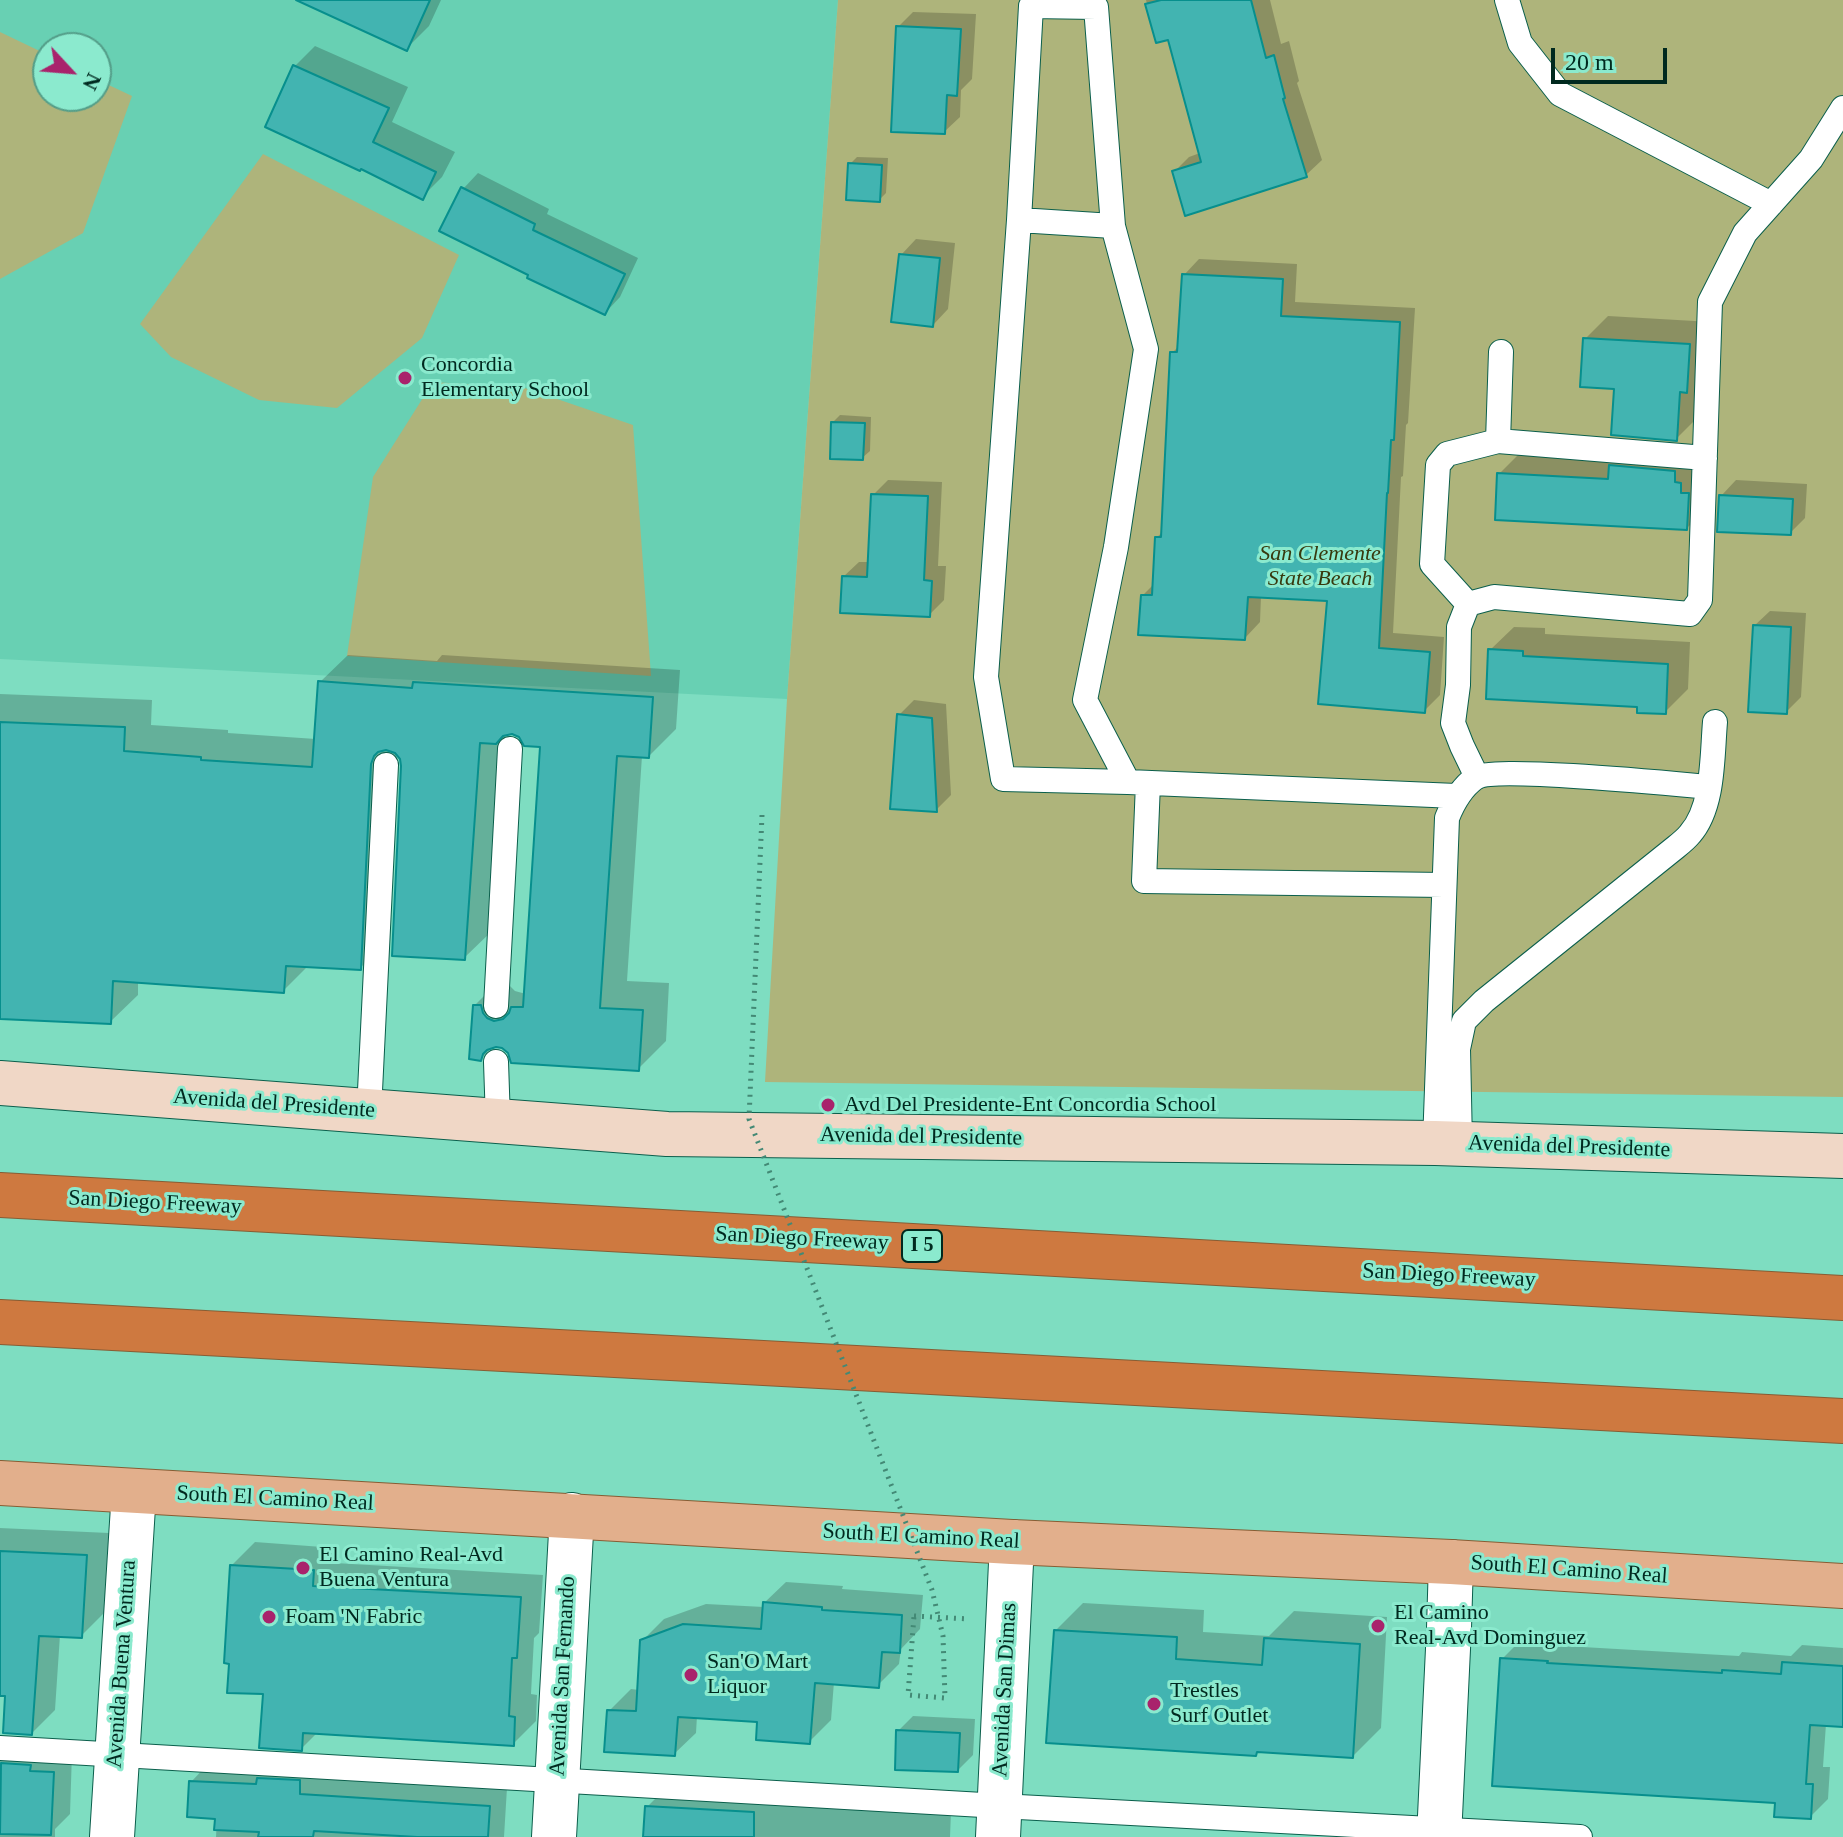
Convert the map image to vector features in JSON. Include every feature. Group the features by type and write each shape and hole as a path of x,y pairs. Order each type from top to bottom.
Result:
{"highway":[{"name":"San Diego Freeway","path":"0,1195 1843,1298"},
{"path":"0,1322 1843,1421"}],"main road":[{"name":"South El Camino Real","path":"0,1483 1012,1542 1451,1562 1843,1586"}],"street":[{"name":"Avenida del Presidente","path":"0,1083 667,1134 1447,1144 1843,1156"},
{"name":"Avenida Buena Ventura","path":"112,1837 134,1491"},
{"name":"Avenida San Fernando","path":"554,1837 572,1515"},
{"name":"Avenida San Dimas","path":"999,1822 1012,1542"},
{"path":"1439,1834 1451,1562"}],"lane":[{"path":"1507,0 1520,43 1560,94 1771,204"},
{"path":"1444,885 1144,881 1138,782 1085,700 1116,547 1146,349 1113,226 1096,7 1031,6 986,677 1003,779 1138,782 1456,796"},
{"path":"1468,604 1494,597 1690,614 1700,600 1710,302 1745,233 1811,159 1843,108"},
{"path":"1019,220 1113,226"},
{"path":"1498,441 1501,352"},
{"path":"1468,604 1432,564 1438,465 1447,454 1498,441 1705,458"},
{"path":"1468,604 1459,627 1458,685 1453,723 1477,777"},
{"path":"1447,1144 1464,1021 1484,1001 1692,832 1709,787 1715,722"},
{"path":"496,1006 510,749"},
{"path":"369,1111 386,765"},
{"path":"1447,1144 1444,885 1447,818 1456,796 1477,777 1515,773 1709,787"},
{"path":"496,1062 498,1121"},
{"path":"0,1748 557,1781 999,1822 1580,1837"}],"path":[{"path":"762,815 749,1119 932,1590 935,1606 939,1621 943,1636 945,1698 908,1695 914,1616 930,1617 945,1618 976,1620 1008,1621"}],"shaded area":[{"name":"Concordia Elementary School","path":"0,0 838,0 787,699 0,659"}],"green space":[{"name":"San Clemente State Beach","path":"838,0 1843,0 1843,1097 765,1082 787,699"},
{"path":"0,32 32,47 32,112 112,112 112,87 132,96 83,233 0,279"},
{"path":"263,154 459,255 422,338 337,408 259,400 171,357 140,324"},
{"path":"433,382 525,388 633,425 651,676 347,656 373,477"}],"building":[{"path":"296,0 430,0 407,51"},
{"path":"1161,0 1251,0 1266,58 1274,55 1283,99 1307,177 1185,216 1172,171 1201,162 1168,40 1156,43 1145,4"},
{"path":"896,26 961,29 957,96 947,95 945,134 891,132"},
{"path":"293,65 389,108 373,142 436,172 423,200 265,127"},
{"path":"848,163 882,165 880,202 846,200"},
{"path":"461,187 535,224 533,230 625,274 605,315 439,231"},
{"path":"899,254 940,258 933,327 891,322"},
{"path":"1182,274 1283,279 1281,316 1400,322 1379,648 1430,652 1425,713 1318,704 1327,601 1248,597 1245,640 1138,635 1141,595 1152,595 1155,537 1161,537 1170,352 1177,352"},
{"path":"1583,338 1690,344 1687,393 1680,392 1677,441 1611,435 1614,389 1580,387"},
{"path":"831,422 865,423 863,460 830,459"},
{"path":"1609,465 1675,471 1675,482 1681,483 1681,493 1689,493 1687,530 1495,520 1497,473 1608,479"},
{"path":"871,494 928,496 924,580 932,581 930,617 840,613 842,576 867,577"},
{"path":"1719,495 1793,499 1791,535 1717,532"},
{"path":"1753,625 1791,627 1787,714 1748,712"},
{"path":"1488,649 1523,651 1523,656 1668,664 1666,714 1637,713 1637,707 1486,699"},
{"path":"318,681 412,688 413,682 653,697 649,758 617,756 600,1008 643,1010 639,1071 511,1063 508,1053 496,1047 487,1050 481,1061 469,1059 473,1005 481,1005 487,1018 494,1021 503,1019 511,1007 523,1007 540,747 524,746 519,737 512,734 503,736 496,744 480,743 465,960 392,956 401,766 395,753 386,750 378,752 371,764 361,970 286,966 284,993 113,981 111,1024 0,1019 0,722 125,727 124,751 201,757 201,760 312,767"},
{"path":"897,714 932,718 937,812 890,809"},
{"path":"0,1551 87,1555 82,1638 39,1636 32,1735 3,1733 5,1696 0,1696"},
{"path":"230,1565 314,1570 313,1586 521,1597 517,1658 512,1658 509,1716 515,1717 514,1746 303,1733 302,1751 259,1748 263,1694 227,1693 229,1664 224,1663"},
{"path":"763,1602 822,1607 822,1610 902,1615 900,1653 882,1652 879,1688 815,1683 810,1744 756,1740 757,1722 678,1717 675,1756 604,1752 607,1710 636,1711 640,1640 683,1624 761,1629"},
{"name":"Trestles Surf Outlet","path":"1054,1630 1177,1637 1176,1659 1262,1665 1264,1638 1360,1644 1353,1758 1257,1752 1256,1756 1046,1743"},
{"path":"1500,1658 1722,1673 1722,1670 1781,1674 1782,1662 1843,1666 1843,1727 1810,1725 1806,1784 1813,1784 1811,1819 1774,1817 1775,1803 1492,1786"},
{"path":"896,1730 960,1733 958,1772 895,1770"},
{"path":"1,1763 31,1765 30,1771 54,1772 51,1835 0,1834"},
{"path":"257,1778 300,1780 300,1794 490,1806 488,1837 417,1837 314,1831 313,1837 258,1837 259,1832 214,1830 215,1819 187,1817 189,1781 256,1784"},
{"path":"645,1806 754,1812 754,1837 643,1837"}],"place":[{"name":"Concordia Elementary School","path":"405,378"},
{"name":"Avd Del Presidente-Ent Concordia School","path":"828,1105"},
{"name":"El Camino Real-Avd Buena Ventura","path":"303,1568"},
{"name":"Foam 'N Fabric","path":"269,1617"},
{"name":"El Camino Real-Avd Dominguez","path":"1378,1626"},
{"name":"San'O Mart Liquor","path":"691,1675"},
{"name":"Trestles Surf Outlet","path":"1154,1704"}]}
